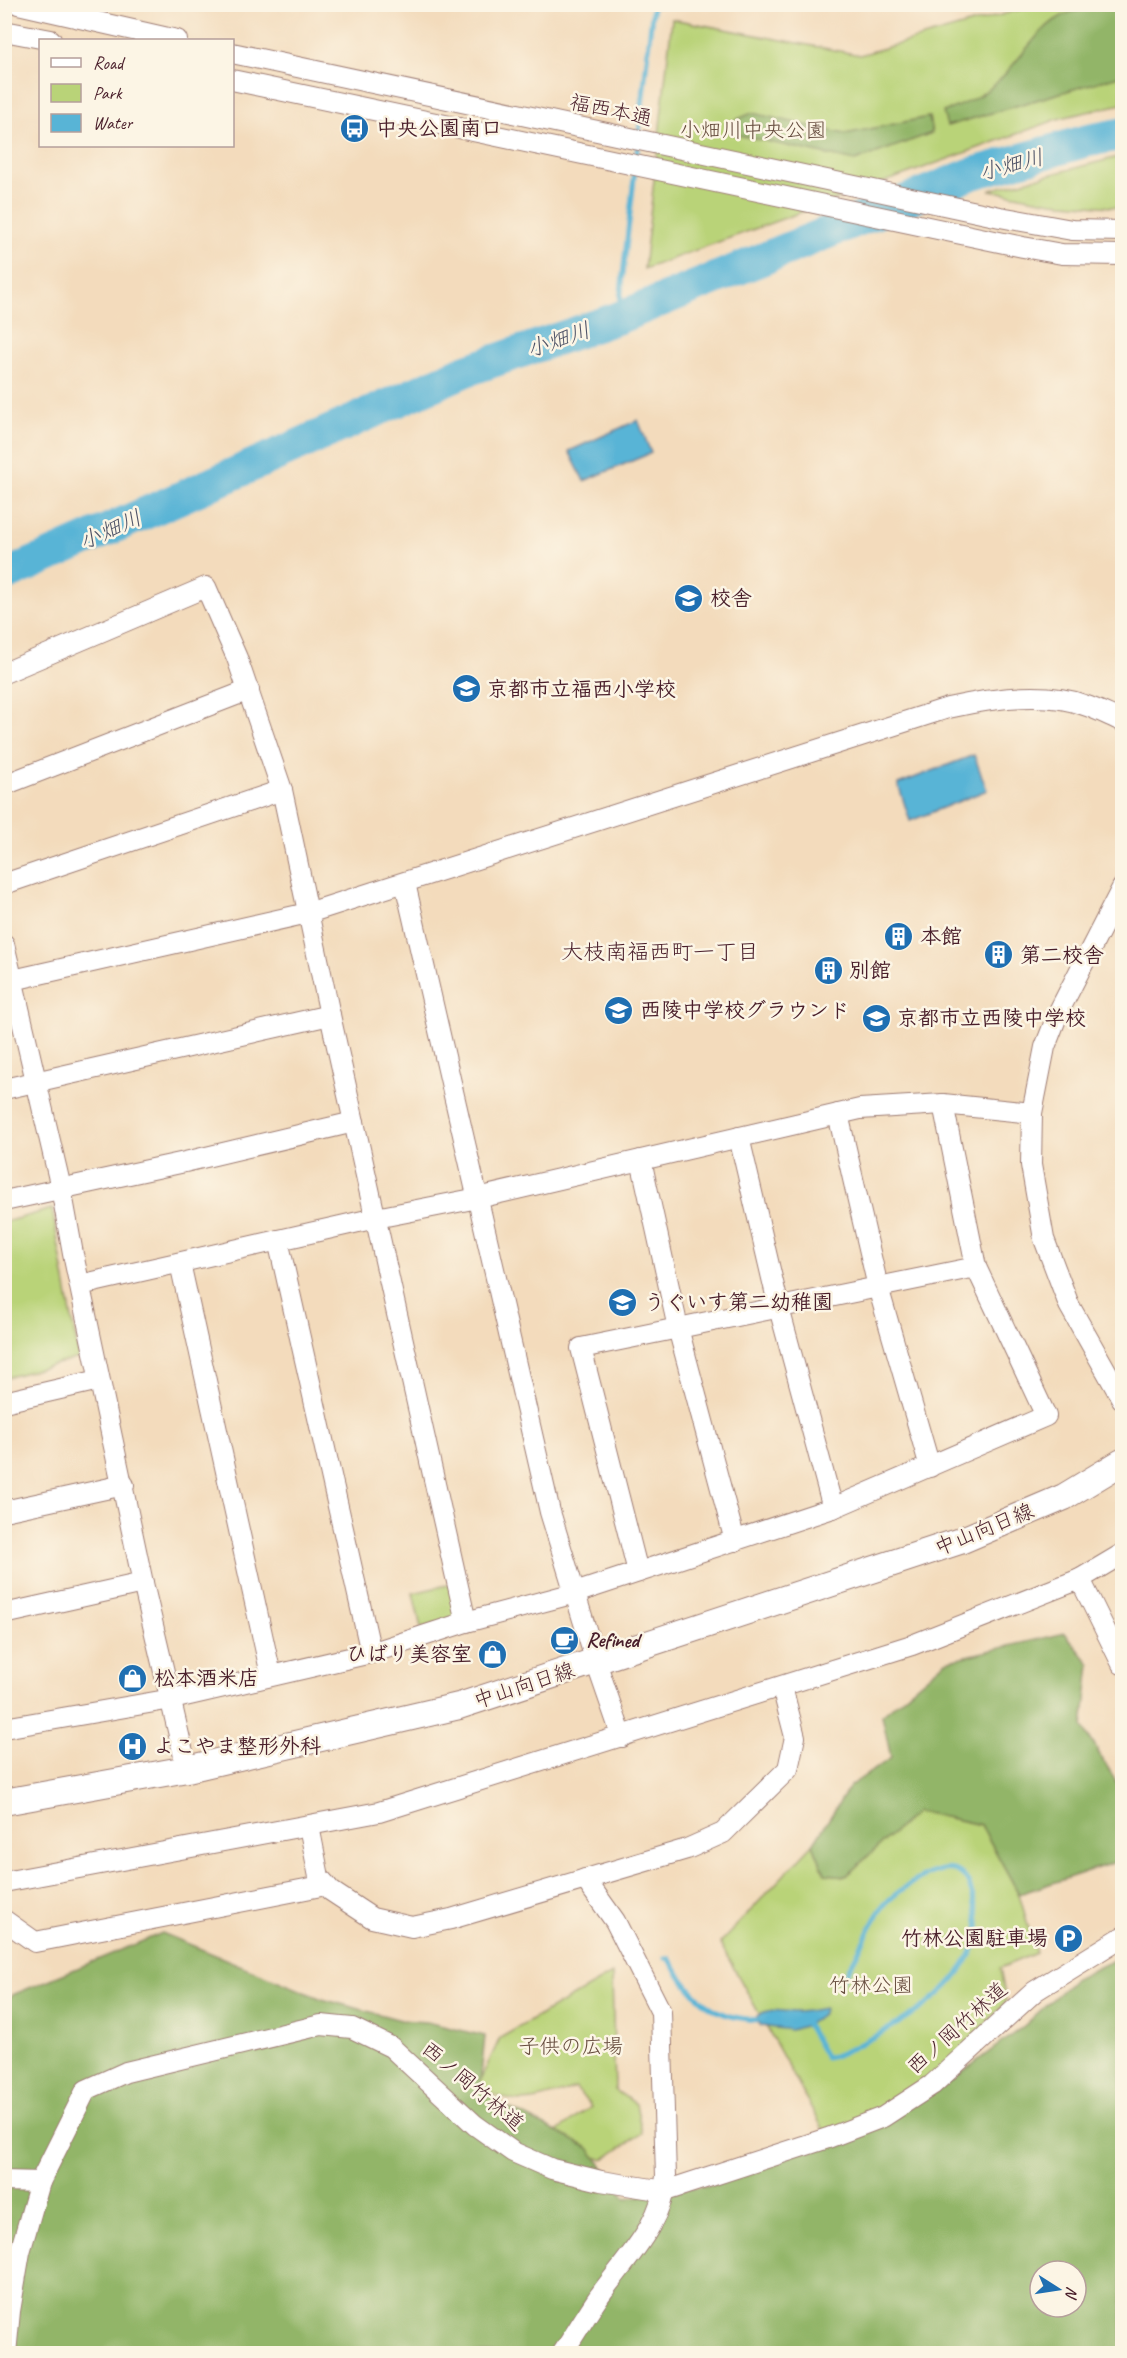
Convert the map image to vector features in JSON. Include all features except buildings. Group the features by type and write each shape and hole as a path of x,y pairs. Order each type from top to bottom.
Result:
{"main road":[{"name":"中山向日線","path":"4,1802 187,1769 459,1706 960,1541 1064,1497 1122,1462"}],"street":[{"path":"18,4 173,39"},
{"path":"4,31 46,39"},
{"name":"福西本通","path":"234,53 1000,217 1072,230 1122,231"},
{"path":"234,80 1062,254 1122,255"},
{"path":"4,673 206,586 249,690 282,790 466,1622"},
{"path":"4,785 249,690"},
{"path":"9,981 308,913 948,708 984,699 1040,697 1083,704 1122,721"},
{"path":"4,884 282,790"},
{"path":"405,883 550,1512 596,1662 622,1737"},
{"path":"1122,888 1059,1011 1045,1047 1032,1113 1031,1165 1044,1239 1069,1305 1122,1399"},
{"path":"4,944 9,981 61,1188 99,1380 124,1485 143,1583 187,1769"},
{"path":"4,1089 330,1015"},
{"path":"80,1285 376,1218 478,1198 860,1109 943,1104 1032,1113"},
{"path":"4,1728 172,1699 371,1653 466,1622 575,1593 833,1508 1046,1416 976,1267 943,1104"},
{"path":"838,1114 878,1287 930,1467"},
{"path":"4,1200 354,1122"},
{"path":"739,1137 779,1308 833,1508"},
{"path":"641,1160 678,1328 735,1541"},
{"path":"278,1240 371,1653"},
{"path":"180,1263 272,1675"},
{"path":"638,1572 581,1348 976,1267"},
{"path":"4,1402 99,1380"},
{"path":"4,1511 124,1485"},
{"path":"4,1882 379,1812 912,1645 1080,1579 1122,1554"},
{"path":"1080,1579 1122,1664"},
{"path":"4,1614 143,1583"},
{"path":"309,1826 319,1877 331,1891 372,1918 411,1927 451,1919 687,1849 723,1833 788,1769 795,1737 782,1687"},
{"path":"562,2354 655,2220 665,2191 661,2012 615,1921 585,1879"},
{"path":"4,1920 35,1942 326,1885"},
{"name":"西ノ岡竹林道","path":"6,2354 10,2311 20,2252 40,2182 86,2090 126,2072 321,2025 352,2028 391,2047 475,2125 513,2152 552,2169 601,2181 665,2191 828,2138 883,2116 932,2085 1035,1991 1122,1938"},
{"path":"4,2181 40,2182"}],"green space":[{"name":"小畑川中央公園","path":"1036,5 1122,5 1122,104 1061,118 644,269 672,19 860,55"},
{"path":"1096,8 1122,10 1122,75 947,126 943,112 971,100 990,88 1047,26 1068,13"},
{"path":"752,113 845,134 929,117 932,133 855,161 729,133 726,124"},
{"path":"1122,156 1122,208 1052,202 989,190"},
{"path":"52,1209 79,1358 5,1378 5,1222"},
{"path":"452,1584 460,1618 421,1628 413,1593"},
{"path":"1065,1633 1090,1664 1083,1727 1122,1791 1122,1860 1019,1894 981,1825 917,1811 846,1876 825,1874 813,1844 850,1786 891,1758 882,1715 946,1661"},
{"name":"竹林公園","path":"917,1811 981,1825 1019,1894 1036,1953 1000,1968 1006,2002 932,2085 828,2138 720,1943 813,1844 825,1874 846,1876"},
{"path":"162,1933 322,1999 401,2020 426,2022 485,2036 480,2085 501,2104 589,2148 626,2198 716,2184 937,2091 1025,2025 1073,1980 1122,1956 1122,2353 5,2354 5,1998"},
{"name":"子供の広場","path":"612,1974 615,2090 636,2104 642,2133 603,2160 548,2138 591,2107 576,2088 537,2099 515,2101 491,2093 478,2085 500,2038"}],"water":[{"path":"638,420 651,453 584,481 569,451"},
{"path":"974,755 987,790 910,821 898,784"},
{"path":"824,2008 823,2013 807,2025 791,2030 761,2026 757,2020 757,2016 771,2010 798,2012"}],"waterway":[{"path":"636,161 653,4"},
{"name":"小畑川","path":"4,576 465,371 618,318 971,174 1086,141 1122,134"},
{"path":"618,318 635,170"},
{"path":"807,2025 826,2058 831,2057 897,2024 945,1989 968,1959 978,1931 975,1906 966,1879 960,1873 942,1870 920,1878 891,1898 877,1915 840,1983"},
{"path":"665,1958 669,1958 685,1983 699,1998 715,2010 740,2018 757,2020"}],"place":[{"name":"中央公園南口","path":"355,128"},
{"name":"校舎","path":"689,598"},
{"name":"京都市立福西小学校","path":"466,689"},
{"name":"本館","path":"899,936"},
{"name":"第二校舎","path":"999,955"},
{"name":"別館","path":"828,970"},
{"name":"西陵中学校グラウンド","path":"619,1010"},
{"name":"京都市立西陵中学校","path":"876,1018"},
{"name":"うぐいす第二幼稚園","path":"623,1302"},
{"name":"Refined","path":"565,1640"},
{"name":"ひばり美容室","path":"493,1654"},
{"name":"松本酒米店","path":"133,1678"},
{"name":"よこやま整形外科","path":"132,1746"},
{"name":"竹林公園駐車場","path":"1069,1938"}],"district":[{"name":"大枝南福西町一丁目","path":"660,951"}]}
